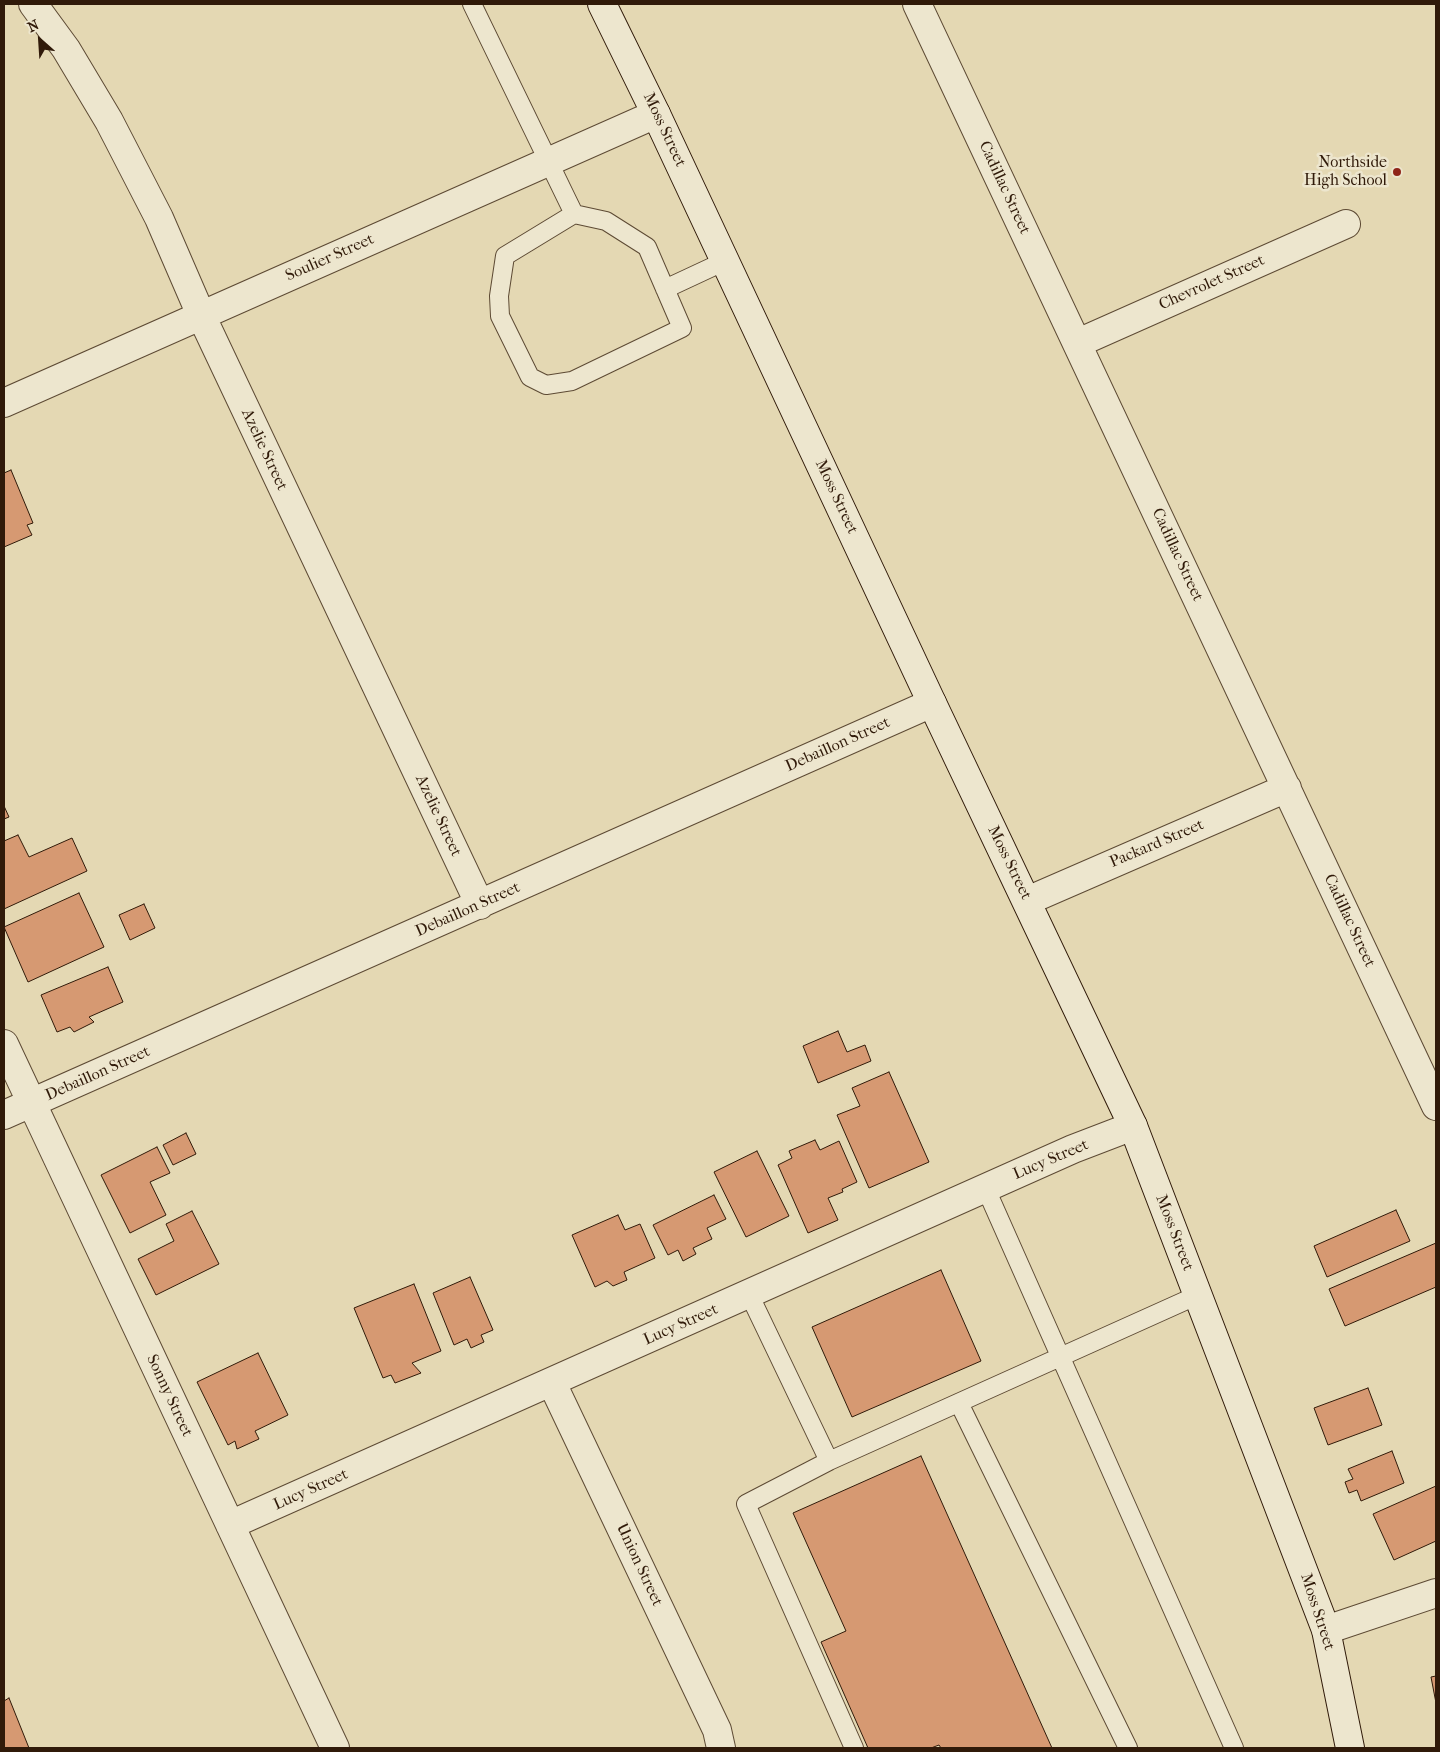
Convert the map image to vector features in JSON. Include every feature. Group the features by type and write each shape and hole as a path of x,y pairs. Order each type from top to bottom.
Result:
{"street":[{"name":"Azelie Street","path":"33,4 66,49 109,121 160,218 201,315 480,905"},
{"name":"Cadillac Street","path":"916,4 1078,343 1436,1106"},
{"name":"Moss Street","path":"609,6 656,114 1133,1126 1326,1630 1350,1748"},
{"name":"Soulier Street","path":"4,403 656,114"},
{"name":"Chevrolet Street","path":"1078,343 1346,224"},
{"name":"Debaillon Street","path":"4,1115 932,703"},
{"name":"Packard Street","path":"1027,900 1287,788"},
{"name":"Sonny Street","path":"4,1044 335,1748"},
{"name":"Lucy Street","path":"230,1526 1072,1149 1133,1126"},
{"name":"Union Street","path":"552,1383 717,1730 721,1748"},
{"path":"1326,1630 1436,1593"}],"lane":[{"path":"472,4 574,214"},
{"path":"574,214 606,221 647,247 682,328 572,380 546,385 530,377 500,316 499,296 505,256 574,214"},
{"path":"665,289 725,261"},
{"path":"986,1188 1234,1748"},
{"path":"749,1294 829,1461"},
{"path":"854,1748 746,1504 829,1461 1198,1295"},
{"path":"959,1403 1128,1748"}],"building":[{"path":"11,470 33,523 27,525 32,535 4,547 4,473"},
{"path":"4,806 9,817 4,819"},
{"path":"18,835 29,857 72,838 87,871 4,909 4,841"},
{"path":"79,893 104,947 28,982 4,927"},
{"path":"144,904 155,928 130,940 119,915"},
{"path":"108,967 123,1002 89,1017 94,1022 74,1032 70,1027 57,1032 41,995"},
{"path":"838,1031 847,1052 865,1045 871,1061 818,1083 803,1046"},
{"path":"889,1072 929,1162 869,1188 837,1115 860,1106 852,1088"},
{"path":"186,1133 196,1154 173,1165 163,1145"},
{"path":"815,1140 820,1150 839,1141 857,1182 842,1189 843,1192 828,1198 838,1220 808,1233 778,1165 792,1158 789,1151"},
{"path":"157,1147 170,1173 150,1182 166,1215 130,1233 101,1175"},
{"path":"757,1151 789,1216 746,1237 714,1172"},
{"path":"714,1195 726,1219 707,1228 712,1239 693,1248 696,1254 683,1261 678,1250 668,1255 653,1225"},
{"path":"1396,1210 1410,1241 1327,1277 1314,1246"},
{"path":"192,1211 219,1264 156,1295 138,1259 174,1241 166,1224"},
{"path":"618,1215 625,1230 640,1224 655,1258 624,1272 627,1280 613,1286 607,1281 595,1287 572,1235"},
{"path":"1436,1243 1436,1287 1345,1326 1329,1289"},
{"path":"941,1270 981,1361 852,1417 812,1327"},
{"path":"470,1277 493,1330 481,1335 484,1342 471,1348 467,1339 454,1345 433,1293"},
{"path":"414,1284 441,1351 412,1363 421,1373 395,1383 391,1375 383,1378 354,1308"},
{"path":"258,1353 288,1415 255,1431 259,1439 237,1449 235,1441 228,1445 197,1382"},
{"path":"1368,1388 1382,1425 1328,1445 1314,1408"},
{"path":"1392,1451 1404,1483 1361,1501 1357,1490 1349,1493 1345,1482 1353,1479 1348,1469"},
{"path":"921,1456 1052,1748 941,1748 939,1745 931,1748 868,1748 821,1642 846,1631 793,1513"},
{"path":"1436,1486 1436,1541 1394,1560 1373,1514"},
{"path":"1436,1676 1436,1703 1431,1677"},
{"path":"9,1698 29,1748 4,1748 4,1701"}],"place":[{"name":"Northside High School","path":"1397,172"}]}
